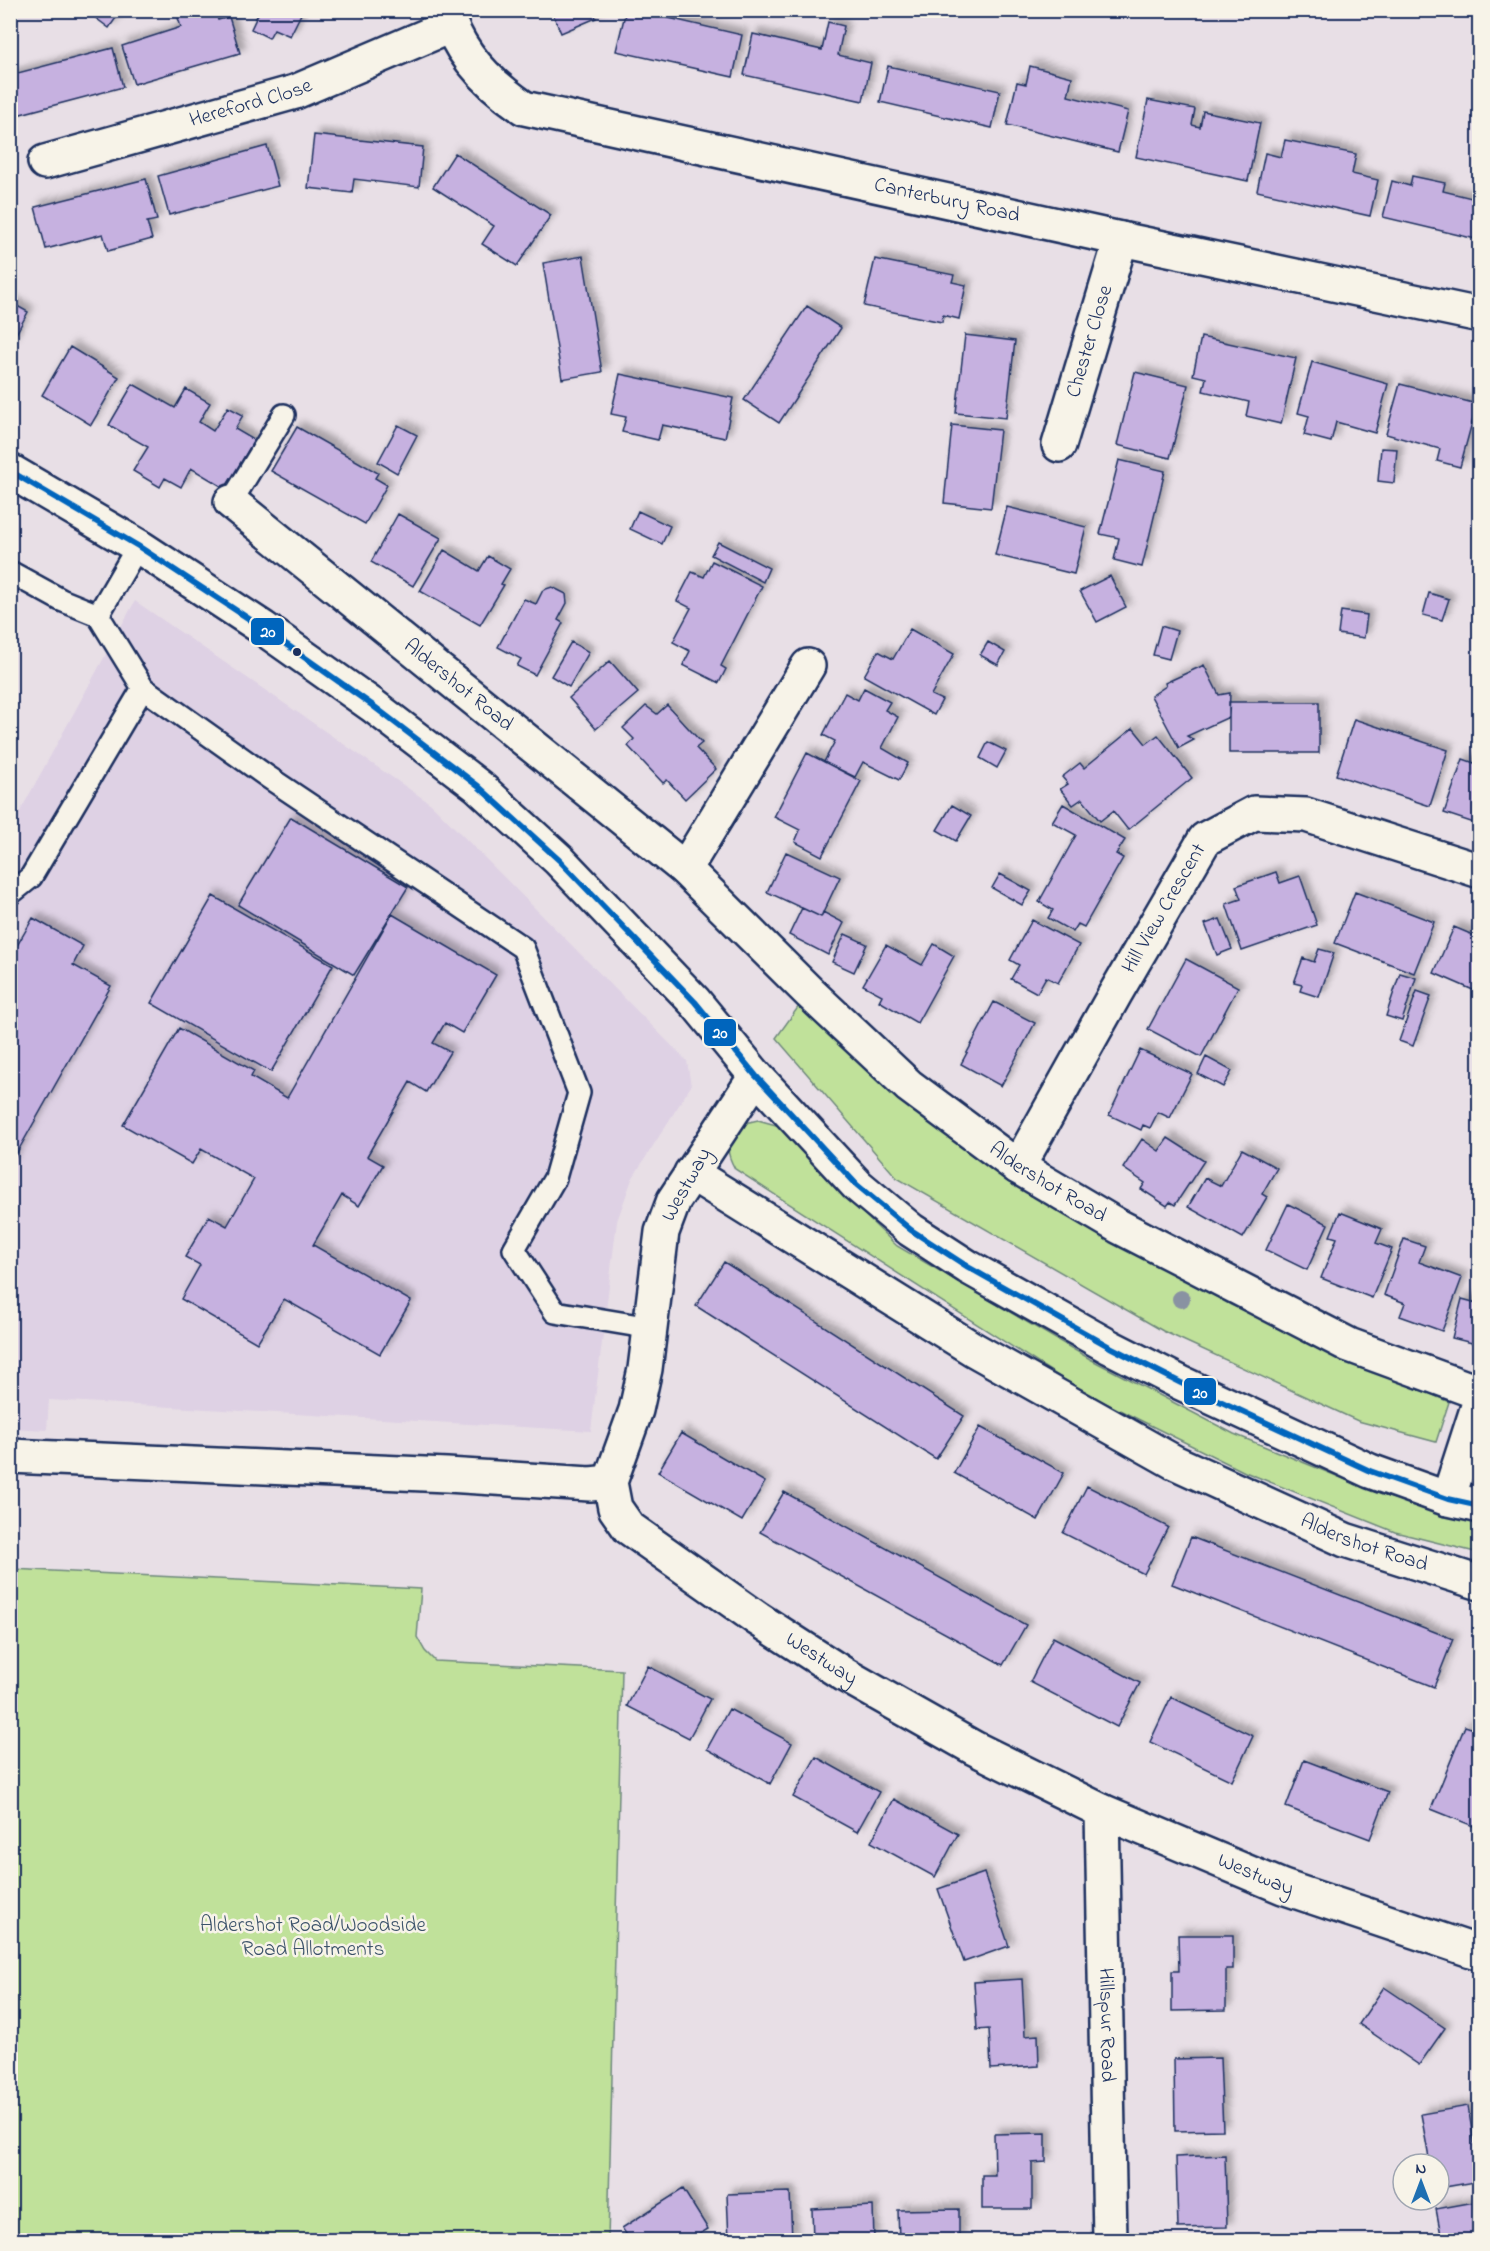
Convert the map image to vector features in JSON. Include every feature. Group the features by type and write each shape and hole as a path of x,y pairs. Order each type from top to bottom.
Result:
{"street":[{"name":"Hereford Close","path":"45,162 295,92 448,18"},
{"name":"Canterbury Road","path":"448,18 482,75 503,94 524,108 1479,315"},
{"name":"Chester Close","path":"1059,445 1121,239"},
{"path":"10,471 138,546 264,627 372,705 478,786 559,860 679,986 756,1077 857,1185 911,1230 968,1267 1110,1347 1181,1383 1370,1471 1448,1499 1479,1506"},
{"name":"Aldershot Road","path":"231,502 685,869 810,993 909,1086 1018,1167 1118,1226 1349,1345 1479,1392"},
{"path":"685,869 807,666"},
{"name":"Hill View Crescent","path":"1018,1167 1114,994 1205,839 1254,813 1306,815 1479,871"},
{"name":"Westway","path":"756,1077 674,1200 662,1232 651,1328 636,1410 610,1482 615,1508 629,1528 758,1619 845,1675 974,1748 1102,1811 1283,1887 1479,1953"},
{"name":"Aldershot Road","path":"691,1173 973,1349 1174,1462 1345,1540 1479,1583"},
{"path":"1448,1499 1479,1400"},
{"path":"10,1456 447,1475 590,1484 610,1482"},
{"name":"Hillspur Road","path":"1102,1811 1110,2241"}],"lane":[{"path":"231,502 284,415"},
{"path":"98,615 138,546"},
{"path":"10,572 61,600 98,615 143,688 268,777 523,948 579,1093 555,1178 514,1249 555,1312 651,1328"},
{"path":"10,894 31,877 143,688"}],"shaded area":[{"path":"135,601 431,804 687,1061 691,1086 632,1179 617,1221 591,1431 49,1400 47,1430 11,1428 11,828"}],"green space":[{"path":"799,1006 896,1088 1051,1203 1231,1305 1449,1402 1436,1442 1358,1421 1163,1331 897,1178 776,1038"},
{"path":"758,1120 783,1127 827,1179 897,1246 1090,1359 1234,1434 1388,1497 1479,1520 1479,1553 1395,1532 1245,1472 1083,1392 735,1169 729,1156 730,1141 741,1124"},
{"name":"Aldershot Road/Woodside Road Allotments","path":"11,1569 421,1589 417,1637 425,1651 435,1661 622,1670 608,2240 11,2240"}],"building":[{"path":"85,10 118,10 120,12 109,28"},
{"path":"215,10 218,20 229,17 240,53 134,84 122,46 181,27 176,12"},
{"path":"260,10 303,10 290,36 274,29 269,38 251,29"},
{"path":"551,10 593,10 596,18 561,33"},
{"path":"626,10 742,35 733,77 616,51"},
{"path":"828,22 844,26 838,55 871,63 863,101 744,75 753,34 822,50"},
{"path":"113,48 123,87 13,116 10,109 10,75"},
{"path":"888,66 1000,91 992,128 880,102"},
{"path":"1030,66 1072,77 1068,96 1128,111 1118,152 1007,125 1017,82 1026,84"},
{"path":"1148,100 1195,109 1192,125 1200,127 1203,111 1260,123 1248,181 1136,157"},
{"path":"314,135 423,147 419,187 354,179 352,193 308,188"},
{"path":"1285,140 1356,154 1352,174 1378,180 1370,216 1257,191 1265,153 1281,157"},
{"path":"267,146 278,186 169,215 158,176"},
{"path":"455,153 551,215 517,266 482,244 494,226 433,187"},
{"path":"1412,176 1445,183 1443,191 1480,200 1480,240 1383,217 1392,181 1410,186"},
{"path":"146,179 157,220 147,222 152,239 108,251 103,234 46,249 35,207"},
{"path":"583,256 602,372 562,379 543,263"},
{"path":"875,259 954,275 952,282 966,285 959,319 943,315 942,322 864,306"},
{"path":"10,302 28,312 10,345"},
{"path":"807,306 841,328 779,423 744,400"},
{"path":"965,335 1015,341 1006,418 956,413"},
{"path":"1201,337 1296,358 1281,424 1246,416 1249,402 1203,391 1206,378 1193,375"},
{"path":"70,347 119,377 91,425 42,395"},
{"path":"1312,362 1388,384 1375,433 1336,422 1331,442 1304,435 1309,416 1298,413"},
{"path":"1135,372 1188,385 1170,458 1117,445"},
{"path":"620,374 733,398 725,438 662,425 658,440 622,432 626,417 611,414"},
{"path":"133,384 175,408 186,389 210,403 199,422 213,431 228,407 243,415 235,429 254,440 226,489 191,468 181,487 165,478 160,487 133,471 148,447 109,425"},
{"path":"1400,384 1477,404 1460,467 1437,461 1440,449 1386,434"},
{"path":"398,425 417,435 397,473 378,462"},
{"path":"952,425 1000,430 991,508 944,503"},
{"path":"297,427 378,473 375,478 387,485 365,524 271,471"},
{"path":"1381,448 1397,449 1394,483 1378,481"},
{"path":"1119,460 1165,471 1142,567 1114,560 1119,538 1100,534"},
{"path":"1007,507 1086,527 1074,574 995,555"},
{"path":"638,511 670,526 662,544 630,529"},
{"path":"398,514 441,538 413,586 371,562"},
{"path":"718,542 769,568 763,582 711,555"},
{"path":"444,550 479,571 488,556 510,569 501,584 504,585 480,625 420,591"},
{"path":"712,561 762,586 721,666 726,669 719,683 683,665 690,651 673,642 691,608 677,601 692,572 704,577"},
{"path":"1110,576 1126,607 1097,622 1080,591"},
{"path":"552,587 566,594 567,603 558,620 563,623 535,675 517,666 521,659 498,647 524,599 536,604 543,590"},
{"path":"1429,593 1449,599 1442,620 1423,615"},
{"path":"1341,611 1367,615 1364,638 1338,634"},
{"path":"1161,626 1177,631 1169,659 1153,655"},
{"path":"910,629 954,654 931,695 942,700 934,715 864,676 878,651 893,659"},
{"path":"571,642 589,652 569,687 551,676"},
{"path":"988,642 1005,652 998,665 980,655"},
{"path":"610,661 638,693 596,729 569,698"},
{"path":"1204,665 1219,695 1230,693 1229,717 1187,736 1194,740 1179,748 1151,696 1166,686 1165,683"},
{"path":"864,688 890,702 885,710 898,717 882,748 908,763 899,780 863,762 855,777 824,762 835,741 823,735 845,693 858,700"},
{"path":"1229,702 1319,702 1319,753 1229,753"},
{"path":"667,705 702,743 696,748 716,769 685,799 667,780 663,783 628,746 634,739 623,728 646,706 657,714"},
{"path":"1354,719 1448,750 1430,806 1336,775"},
{"path":"1133,728 1146,744 1158,735 1192,778 1128,830 1113,811 1100,821 1082,799 1073,805 1060,789 1068,784 1062,777 1080,763 1084,768"},
{"path":"988,742 1006,751 997,768 980,758"},
{"path":"807,753 861,781 822,856 795,842 800,830 774,817"},
{"path":"1463,759 1480,765 1480,825 1444,813"},
{"path":"1063,804 1125,840 1116,854 1123,858 1084,927 1078,924 1073,932 1048,918 1053,910 1039,902 1076,835 1052,822"},
{"path":"952,805 971,816 956,841 937,830"},
{"path":"291,817 408,887 354,975 238,905"},
{"path":"786,852 840,877 821,917 767,892"},
{"path":"1276,872 1280,883 1300,876 1317,925 1242,951 1226,904 1241,899 1236,886"},
{"path":"1000,874 1031,891 1022,905 992,888"},
{"path":"1355,892 1434,922 1414,973 1335,943"},
{"path":"213,896 333,965 271,1072 151,1003"},
{"path":"802,908 821,917 823,912 844,923 828,955 789,935"},
{"path":"392,914 496,975 462,1033 445,1023 433,1043 450,1052 426,1092 410,1082 367,1156 383,1165 359,1206 342,1195 313,1245 411,1301 380,1354 284,1299 257,1343 181,1299 200,1265 185,1257 209,1216 227,1226 254,1179 201,1149 192,1164 123,1125 179,1028 254,1071 251,1077 287,1098"},
{"path":"33,918 83,946 73,965 111,986 10,1165 10,958"},
{"path":"1220,919 1232,949 1217,955 1205,924"},
{"path":"1032,920 1079,945 1058,983 1046,977 1037,993 1011,979 1019,965 1010,960"},
{"path":"1454,927 1480,938 1480,993 1434,973"},
{"path":"845,934 867,944 854,972 832,962"},
{"path":"934,944 954,956 917,1023 879,1001 882,995 863,985 886,945 922,965"},
{"path":"1319,949 1334,953 1319,997 1300,991 1302,985 1294,983 1303,958 1314,962"},
{"path":"1186,959 1238,987 1201,1057 1148,1029"},
{"path":"1400,973 1416,978 1402,1021 1386,1016"},
{"path":"1417,991 1431,996 1413,1046 1399,1041"},
{"path":"994,1002 1035,1023 1001,1086 961,1064"},
{"path":"1140,1050 1192,1074 1170,1118 1158,1112 1150,1128 1143,1125 1141,1130 1109,1115"},
{"path":"1206,1057 1232,1071 1223,1087 1198,1074"},
{"path":"1168,1138 1204,1161 1175,1205 1170,1202 1167,1206 1141,1189 1145,1183 1123,1168 1142,1139 1159,1151"},
{"path":"1242,1149 1277,1168 1262,1194 1267,1197 1243,1238 1188,1207 1205,1178 1221,1186"},
{"path":"1288,1204 1328,1224 1307,1270 1266,1250"},
{"path":"1340,1212 1382,1229 1376,1243 1392,1249 1372,1298 1321,1278 1337,1238 1330,1236"},
{"path":"1404,1239 1425,1246 1419,1262 1462,1278 1442,1331 1400,1316 1405,1303 1384,1295"},
{"path":"724,1262 964,1416 936,1459 696,1306"},
{"path":"1480,1292 1480,1345 1452,1338 1462,1299 1477,1303"},
{"path":"980,1427 1064,1473 1038,1520 954,1473"},
{"path":"681,1433 765,1482 742,1521 658,1472"},
{"path":"1087,1486 1168,1527 1144,1574 1063,1533"},
{"path":"784,1492 1026,1625 1003,1665 760,1532"},
{"path":"1191,1537 1453,1639 1434,1687 1172,1584"},
{"path":"1053,1637 1140,1683 1117,1727 1030,1682"},
{"path":"648,1666 710,1699 689,1738 627,1706"},
{"path":"1171,1697 1253,1736 1232,1781 1150,1742"},
{"path":"729,1709 792,1743 770,1784 707,1749"},
{"path":"1465,1726 1480,1731 1478,1828 1431,1809"},
{"path":"816,1757 879,1792 857,1832 793,1797"},
{"path":"1304,1760 1388,1792 1370,1839 1286,1807"},
{"path":"894,1799 958,1834 935,1877 871,1842"},
{"path":"984,1873 1009,1946 964,1962 938,1889"},
{"path":"1178,1935 1233,1935 1233,1969 1226,1969 1226,2010 1172,2011 1172,1971 1179,1971"},
{"path":"1022,1979 1025,2036 1038,2035 1039,2066 991,2069 989,2029 977,2030 974,1982"},
{"path":"1384,1987 1445,2028 1419,2065 1359,2024"},
{"path":"1220,2058 1223,2130 1175,2131 1174,2059"},
{"path":"1468,2106 1480,2181 1451,2186 1451,2152 1428,2152 1421,2114"},
{"path":"1046,2133 1046,2162 1032,2163 1032,2209 982,2209 982,2175 995,2175 994,2134"},
{"path":"1225,2155 1227,2227 1178,2228 1176,2157"},
{"path":"683,2189 708,2229 690,2240 630,2240 622,2228"},
{"path":"790,2192 792,2239 729,2240 727,2194"},
{"path":"1480,2201 1480,2240 1442,2240 1437,2212 1451,2212 1451,2206"},
{"path":"873,2206 874,2240 813,2240 812,2209"},
{"path":"959,2209 959,2240 899,2240 898,2210"}],"transit line":[{"name":"20","path":"10,471 138,546 263,628 372,705 478,786 559,860 695,1002 756,1076 857,1185 911,1230 968,1267 1110,1347 1181,1383 1370,1471 1448,1499 1480,1506"}]}
